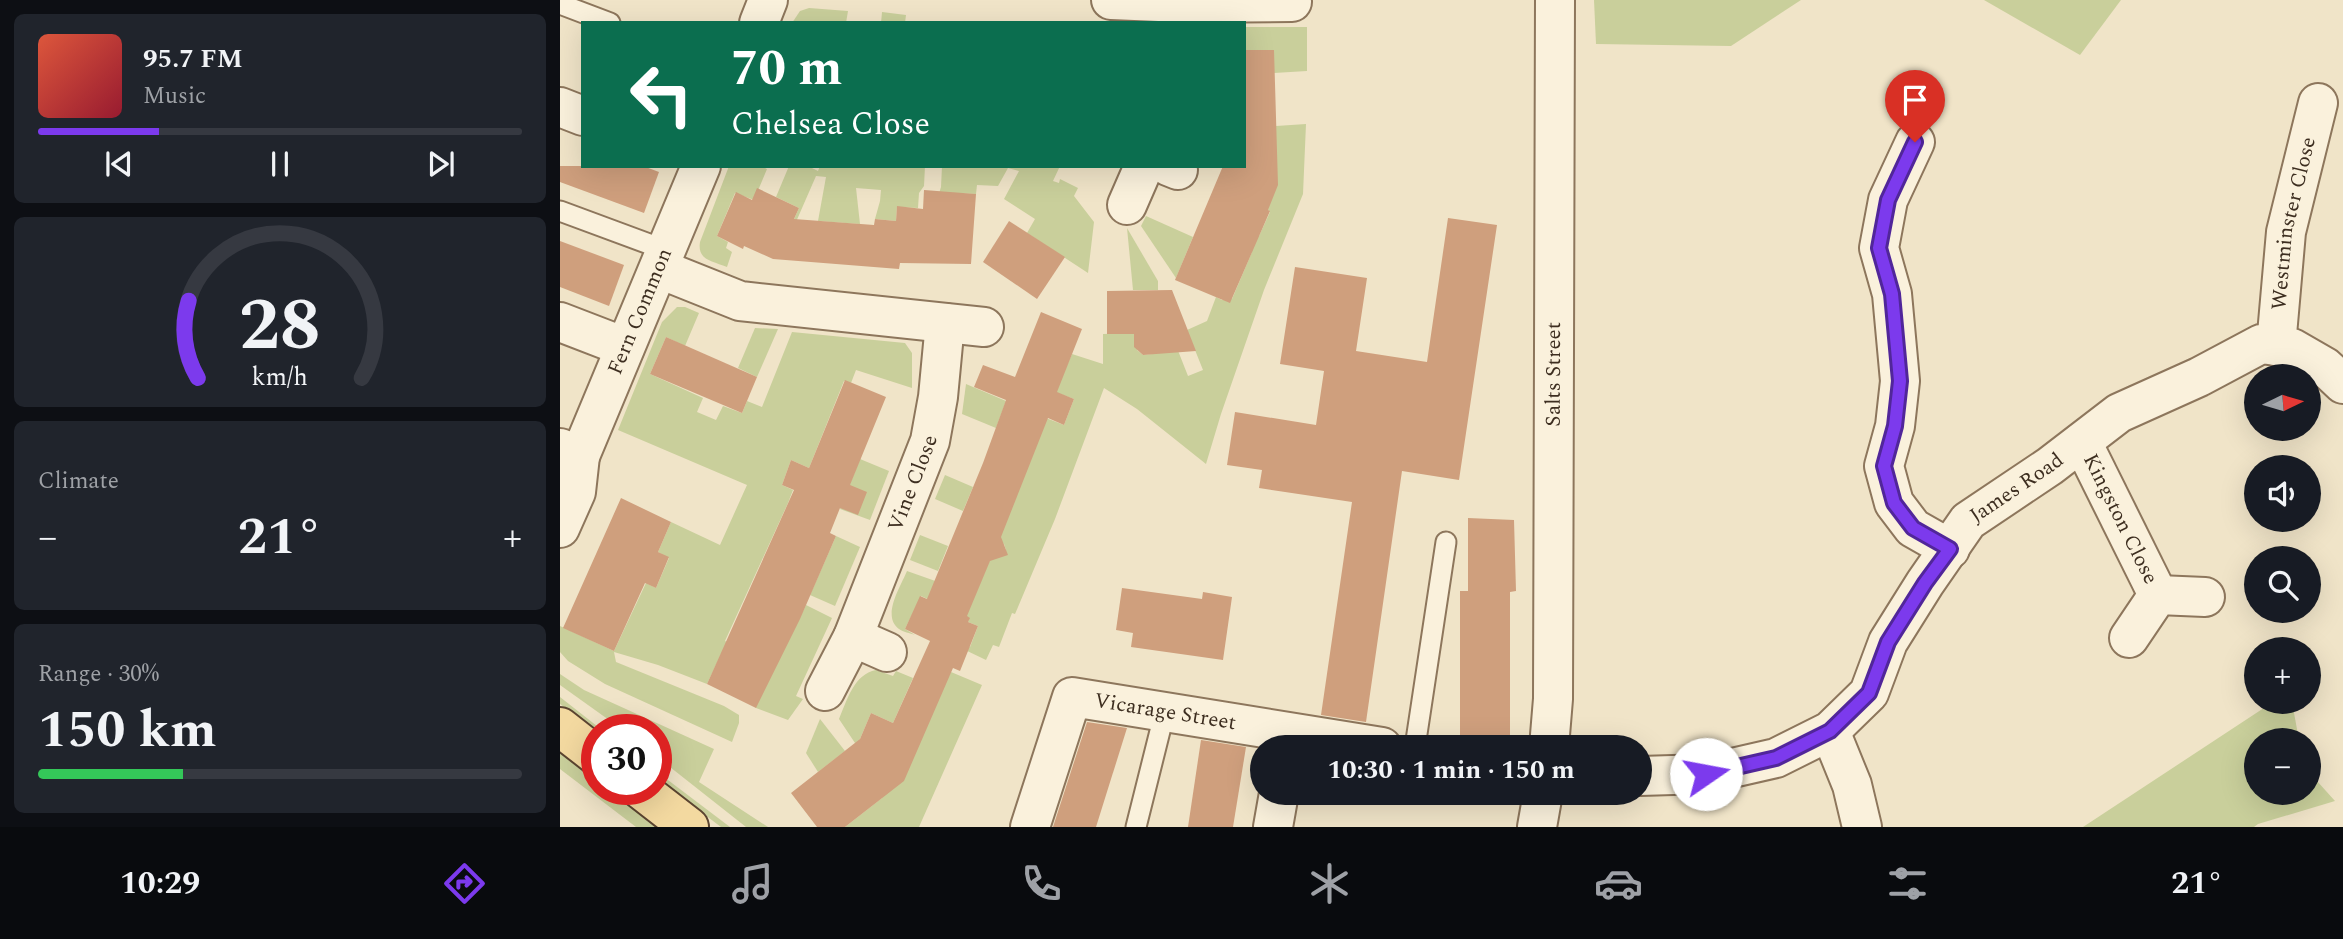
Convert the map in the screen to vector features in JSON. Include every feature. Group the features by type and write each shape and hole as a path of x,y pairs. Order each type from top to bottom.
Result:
{"main road":[{"path":"560,727 581,743"},
{"path":"660,805 688,827"}],"street":[{"path":"760,21 768,0"},
{"path":"1112,0 1182,13 1292,2"},
{"name":"Salts Street","path":"1550,735 1553,685 1555,0"},
{"name":"Westminster Close","path":"2276,346 2286,232 2318,103"},
{"path":"560,107 581,115"},
{"path":"1915,142 1888,200 1879,248 1892,294 1900,381 1895,426 1884,466 1894,503 1913,528 1950,549"},
{"name":"Fern Common","path":"560,528 576,492 570,452 625,347 664,260 700,168"},
{"path":"1127,205 1163,168"},
{"path":"664,260 724,297 740,301 984,327"},
{"path":"560,322 625,347"},
{"name":"Vine Close","path":"825,691 852,637 930,441 938,397 945,323"},
{"name":"James Road","path":"1652,776 1706,774 1776,758 1830,731 1869,693 1888,642 1968,522 2119,413 2199,377 2261,344 2276,346"},
{"path":"2276,346 2292,348 2303,354 2325,367 2343,384"},
{"name":"Kingston Close","path":"2082,442 2158,595"},
{"name":"Kingston Close","path":"2158,595 2206,597"},
{"name":"Kingston Close","path":"2129,638 2158,595"},
{"path":"852,637 887,652"},
{"name":"Vicarage Street","path":"1031,827 1072,697 1165,711 1266,735"},
{"path":"1830,731 1852,785 1862,827"},
{"path":"1273,827 1277,805"},
{"path":"1537,827 1541,805"}],"lane":[{"path":"560,4 605,21"},
{"path":"560,211 664,260"},
{"path":"1417,735 1446,542"},
{"path":"1136,827 1165,711"}],"green space":[{"path":"1594,0 1801,0 1731,46 1596,44"},
{"path":"1984,0 2121,0 2080,55"},
{"path":"809,8 848,11 846,21 793,21 800,11"},
{"path":"882,12 906,15 905,21 881,21"},
{"path":"1246,27 1307,27 1307,71 1274,73 1274,50 1246,50"},
{"path":"1306,124 1303,194 1264,290 1206,464 1137,409 1104,388 1055,519 999,647 993,645 986,660 961,648 959,642 970,647 978,626 968,622 969,618 921,596 905,629 915,635 899,629 894,623 892,609 907,571 975,595 992,555 1003,556 1006,550 1004,544 998,541 1046,418 1064,425 1074,399 1055,392 1072,354 1103,364 1103,334 1137,333 1137,350 1143,355 1152,354 1159,347 1175,343 1188,376 1203,370 1187,330 1207,321 1216,297 1222,300 1232,299 1252,252 1236,244 1259,236 1270,212 1268,210 1276,126"},
{"path":"728,168 767,169 754,200 735,193 717,236 728,242 726,248 732,252 727,267 703,256 700,242"},
{"path":"788,168 812,168 818,171 819,168 925,168 924,186 919,193 918,208 897,207 896,221 875,219 881,190 856,188 860,224 818,221 826,177 816,176 782,254 779,253 799,208 776,197"},
{"path":"942,168 1008,168 998,186 977,185 976,194 955,193 933,213 941,187"},
{"path":"1008,168 1059,168 1053,181 1059,183 1060,179 1078,188 1074,196 1094,222 1088,273 1027,233 1035,219 1004,199 1019,171"},
{"path":"1146,216 1193,237 1176,278 1141,226"},
{"path":"1127,228 1158,281 1158,290 1133,290"},
{"path":"677,307 685,307 699,313 685,346 666,337 650,374 703,398 697,412 716,420 723,406 742,413 747,401 762,407 792,332 905,343 912,353 912,388 856,370 851,383 844,381 809,468 791,460 782,485 793,490 725,641 776,665 806,605 832,618 796,696 803,699 788,720 756,708 721,654 707,684 614,652 616,662 724,706 739,715 732,742 605,684 568,661 560,652 560,626 614,651 646,583 656,588 669,558 658,552 671,522 720,545 747,485 618,430 662,322"},
{"path":"755,328 778,329 757,377 738,368"},
{"path":"966,384 1006,401 996,428 962,414"},
{"path":"860,459 889,471 870,520 840,509"},
{"path":"945,475 973,487 963,511 935,499"},
{"path":"920,535 948,546 938,571 910,560"},
{"path":"836,536 860,547 835,606 810,595"},
{"path":"876,670 893,676 896,671 913,678 893,723 871,713 857,746 839,719 857,682 868,672"},
{"path":"951,672 982,685 919,827 845,827 882,798"},
{"path":"560,674 584,690 637,714 601,714 560,685"},
{"path":"560,697 582,714 581,720 560,704"},
{"path":"2255,714 2294,714 2297,728 2244,728 2244,805 2321,805 2321,785 2335,801 2254,827 2083,827"},
{"path":"820,719 845,751 818,772 806,753"},
{"path":"672,730 714,749 699,782 768,827 746,827 672,769"},
{"path":"560,752 581,768 581,785 560,769"},
{"path":"672,783 730,827 721,827 672,790"},
{"path":"607,805 628,805 656,827 636,827"}],"building":[{"path":"1246,50 1274,50 1278,185 1268,210 1270,211 1230,303 1175,280 1222,168 1246,168"},
{"path":"560,166 648,168 659,172 644,213 560,182"},
{"path":"757,188 799,208 794,219 874,225 875,219 896,221 897,206 923,209 924,190 976,194 971,264 900,263 899,269 773,259 744,246 743,249 717,236 736,192 752,200"},
{"path":"1448,218 1497,225 1459,480 1402,471 1366,722 1321,715 1352,502 1259,488 1262,470 1227,465 1235,412 1316,425 1324,371 1280,364 1295,267 1367,278 1356,351 1427,362"},
{"path":"1009,221 1065,257 1037,299 983,262"},
{"path":"560,241 624,265 609,306 560,287"},
{"path":"1172,290 1196,351 1143,355 1134,347 1134,334 1107,334 1107,291"},
{"path":"1041,312 1082,329 1057,392 1074,399 1064,425 1048,418 1001,537 1008,555 990,561 967,616 970,618 968,622 978,626 960,671 953,668 904,781 845,827 817,827 791,793 860,739 871,713 893,723 930,641 905,629 920,596 927,599 1006,400 974,387 983,365 1015,377"},
{"path":"666,337 757,377 742,413 650,374"},
{"path":"845,380 886,397 850,485 867,492 858,515 840,508 830,533 836,536 800,619 756,708 707,684 794,490 782,485 791,460 809,468"},
{"path":"621,498 671,522 658,552 669,557 656,588 645,583 614,651 563,628"},
{"path":"1468,518 1514,520 1516,591 1510,592 1510,735 1460,735 1460,591 1468,591"},
{"path":"1122,588 1202,599 1203,592 1232,597 1223,660 1131,647 1133,633 1116,630"},
{"path":"1087,722 1127,728 1096,827 1053,827"},
{"path":"1201,740 1246,747 1233,827 1188,827"}],"route":[{"path":"1706,774 1776,758 1830,731 1869,693 1888,642 1950,549 1913,528 1894,503 1884,466 1895,426 1900,381 1892,294 1879,248 1888,200 1915,142"}]}
